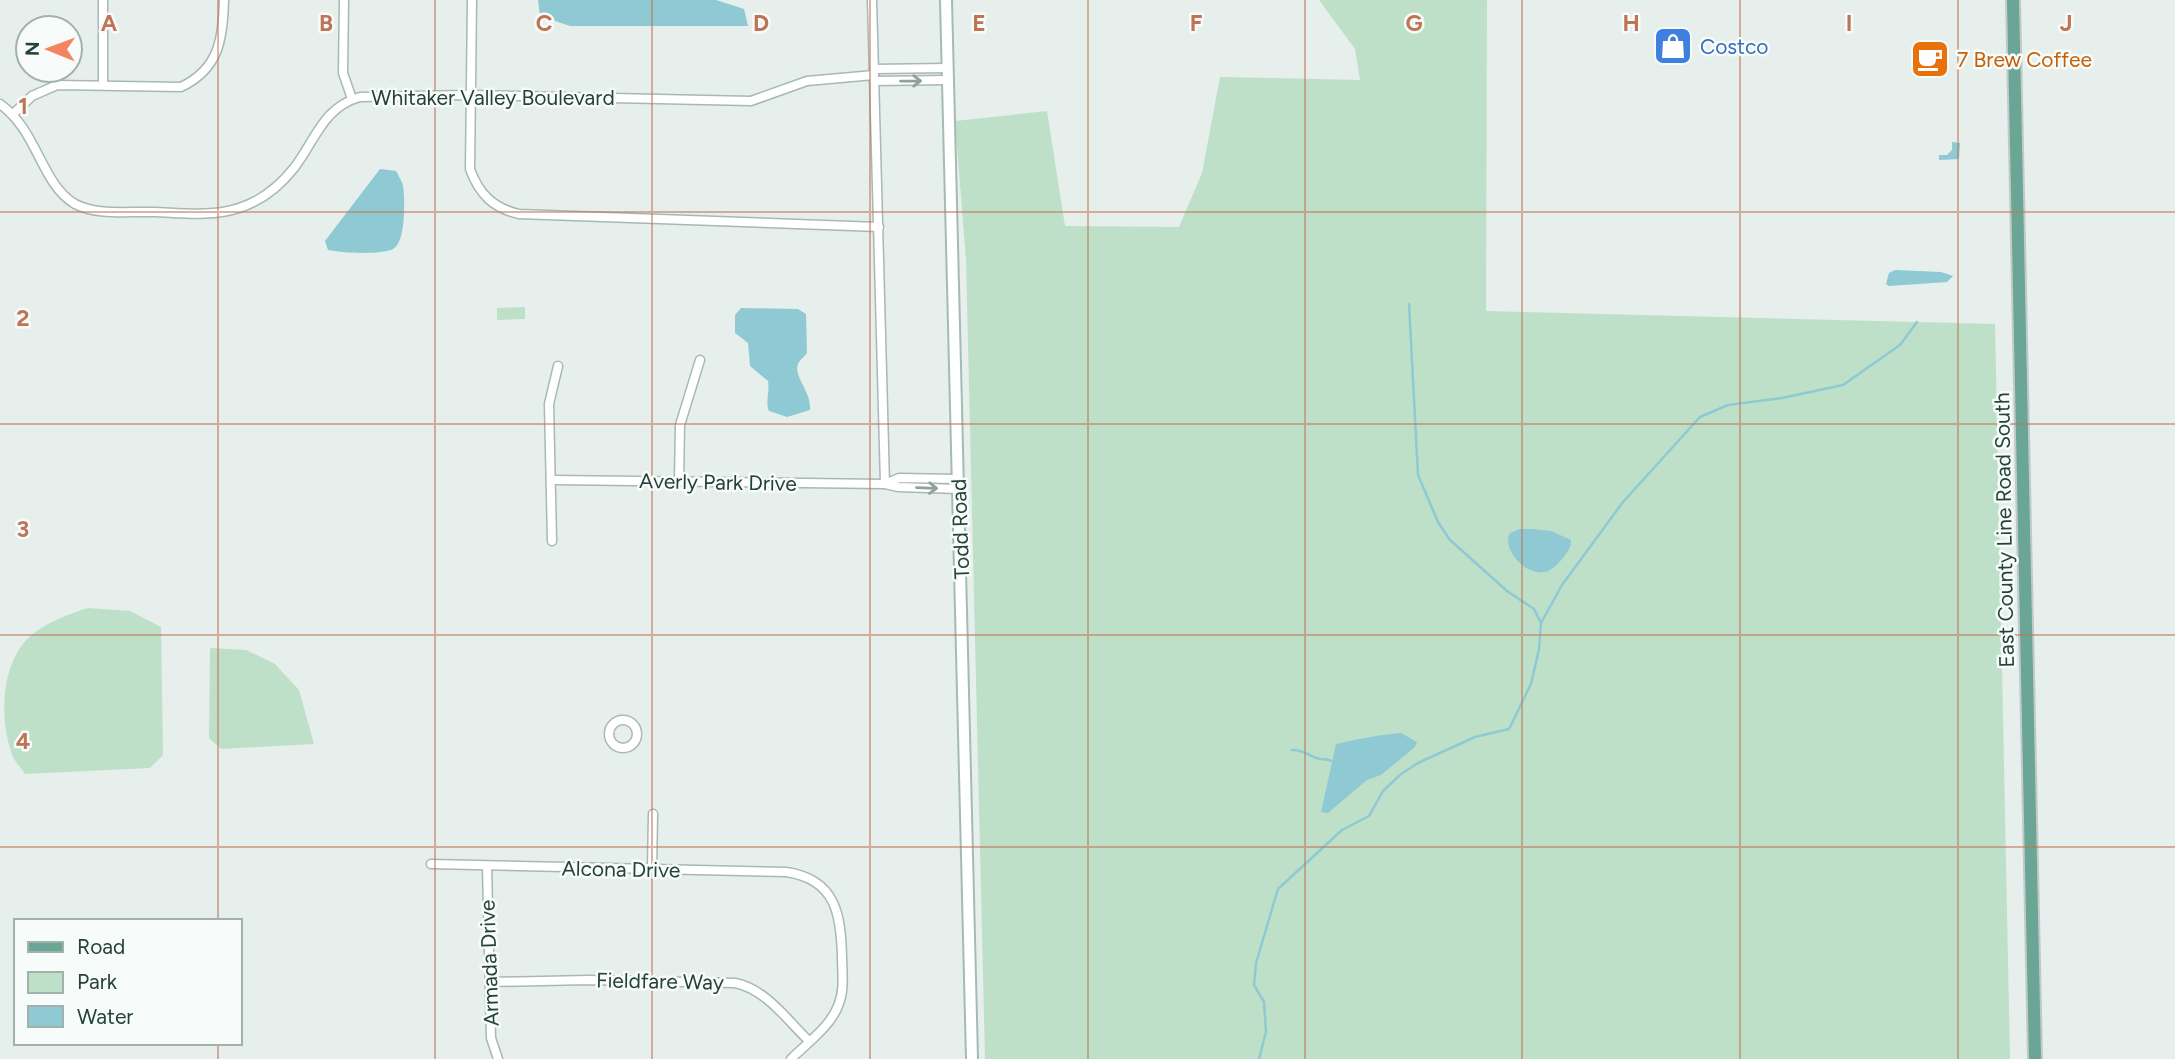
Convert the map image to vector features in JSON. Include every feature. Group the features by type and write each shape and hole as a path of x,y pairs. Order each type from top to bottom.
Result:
{"main road":[{"name":"East County Line Road South","path":"2012,0 2035,1059"}],"street":[{"path":"103,0 103,85"},
{"path":"13,114 32,96 49,88 65,85 181,87 196,79 211,64 219,45 224,0"},
{"path":"344,0 343,73 352,99"},
{"path":"472,0 470,169 475,184 488,201 504,211 519,214 879,227"},
{"path":"872,0 885,484"},
{"name":"Todd Road","path":"946,0 972,1059"},
{"name":"Whitaker Valley Boulevard","path":"0,103 13,114 30,136 57,188 76,204 102,211 212,213 242,207 273,190 293,169 326,117 352,99 370,96 470,96 751,100 807,81 948,68"},
{"name":"Whitaker Valley Boulevard","path":"874,75 948,80"},
{"path":"679,481 680,425 700,360"},
{"path":"552,541 549,400 558,366"},
{"name":"Averly Park Drive","path":"551,480 875,485 898,478 958,484"},
{"path":"652,869 653,814"},
{"name":"Alcona Drive","path":"431,864 786,872 810,880 827,892 838,912 843,983 842,995 834,1014 809,1041"},
{"name":"Armada Drive","path":"487,866 491,1038 498,1059"},
{"name":"Fieldfare Way","path":"490,982 588,979 735,983 762,995 809,1041"},
{"path":"791,1059 809,1041"}],"green space":[{"path":"1319,0 1487,0 1486,311 1995,324 2010,1059 985,1059 966,260 955,121 1047,111 1065,226 1179,227 1202,173 1220,77 1360,80 1355,49"},
{"path":"525,307 525,319 497,320 497,308"},
{"path":"88,608 130,611 161,627 163,755 150,768 25,774 13,757 6,729 4,699 10,669 23,644 36,631 62,617"},
{"path":"210,648 246,650 275,664 299,690 314,744 221,749 209,738"}],"water":[{"path":"538,0 716,0 744,9 748,26 570,26 540,16"},
{"path":"1952,142 1960,143 1959,159 1939,160 1939,155 1947,155 1952,150"},
{"path":"380,169 396,171 403,186 404,220 397,245 393,249 380,252 351,253 328,250 325,241"},
{"path":"1895,270 1941,272 1953,276 1947,282 1889,286 1886,284 1889,273"},
{"path":"741,308 798,309 806,314 807,353 797,367 808,396 810,410 787,417 769,411 768,381 750,366 748,343 735,333 735,315"},
{"path":"1520,529 1551,531 1571,540 1566,555 1547,571 1537,572 1523,566 1509,546 1510,533"},
{"path":"1401,733 1417,742 1415,747 1381,775 1367,780 1328,813 1321,812 1336,744"}],"waterway":[{"path":"1259,1059 1266,1032 1264,1002 1254,985 1256,963 1278,889 1342,830 1369,816 1383,791 1401,774 1418,763 1475,737 1509,729 1531,684 1539,649 1541,623 1534,609 1507,591 1450,540 1438,522 1418,475 1409,304"},
{"path":"1541,623 1562,585 1623,502 1700,417 1728,405 1782,398 1843,385 1900,345 1917,322"},
{"path":"1292,750 1331,761"}],"place":[{"name":"Costco","path":"1673,46"},
{"name":"7 Brew Coffee","path":"1930,59"}]}
